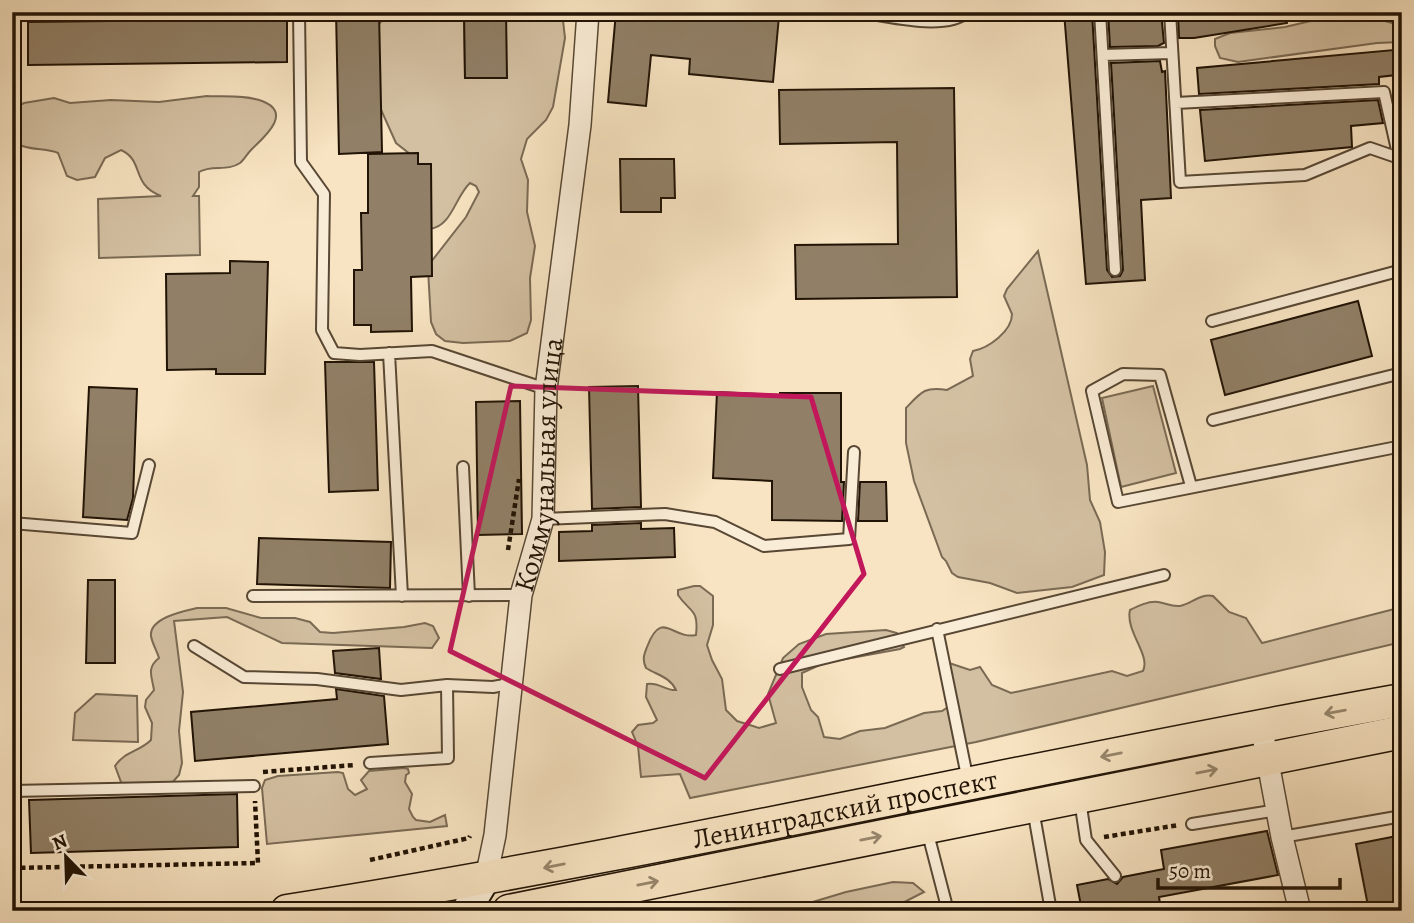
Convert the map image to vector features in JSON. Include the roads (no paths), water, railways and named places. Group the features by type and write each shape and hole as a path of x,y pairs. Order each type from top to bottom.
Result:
{"main road":[{"name":"Ленинградский проспект","path":"287,911 486,878 1261,725 1402,700"},
{"name":"Ленинградский проспект","path":"509,911 1402,732"},
{"path":"1072,763 1079,797"},
{"name":"Коммунальная улица","path":"466,911 486,878"}],"street":[{"name":"Коммунальная улица","path":"486,878 495,835 521,595 543,519 546,389 580,125 588,12"},
{"path":"1261,725 1282,837 1300,911"}],"lane":[{"path":"299,12 301,162 324,194 322,330 334,353 432,351 546,389"},
{"path":"860,12 940,22 960,18 967,12"},
{"path":"1100,12 1115,270"},
{"path":"1170,12 1180,182 1306,175 1370,148 1399,158"},
{"path":"1103,55 1171,53"},
{"path":"1175,103 1384,92 1402,172"},
{"path":"1212,321 1402,270"},
{"path":"389,353 402,596"},
{"path":"1213,420 1402,373"},
{"path":"1191,486 1160,376 1123,374 1092,391 1118,502 1402,446"},
{"path":"543,519 665,514 715,522 764,546 849,539 854,452"},
{"path":"12,523 132,533 149,465"},
{"path":"463,467 469,596"},
{"path":"780,669 1164,575"},
{"path":"253,596 521,595"},
{"path":"937,629 969,784"},
{"path":"194,646 244,677 317,679 401,690 447,685 493,687 510,684"},
{"path":"370,763 448,758 447,685"},
{"path":"12,792 254,786"},
{"path":"1079,797 1086,840 1115,876"},
{"path":"1032,806 1051,911"},
{"path":"1192,824 1277,810"},
{"path":"1282,837 1402,816"},
{"path":"926,827 948,911"}]}
